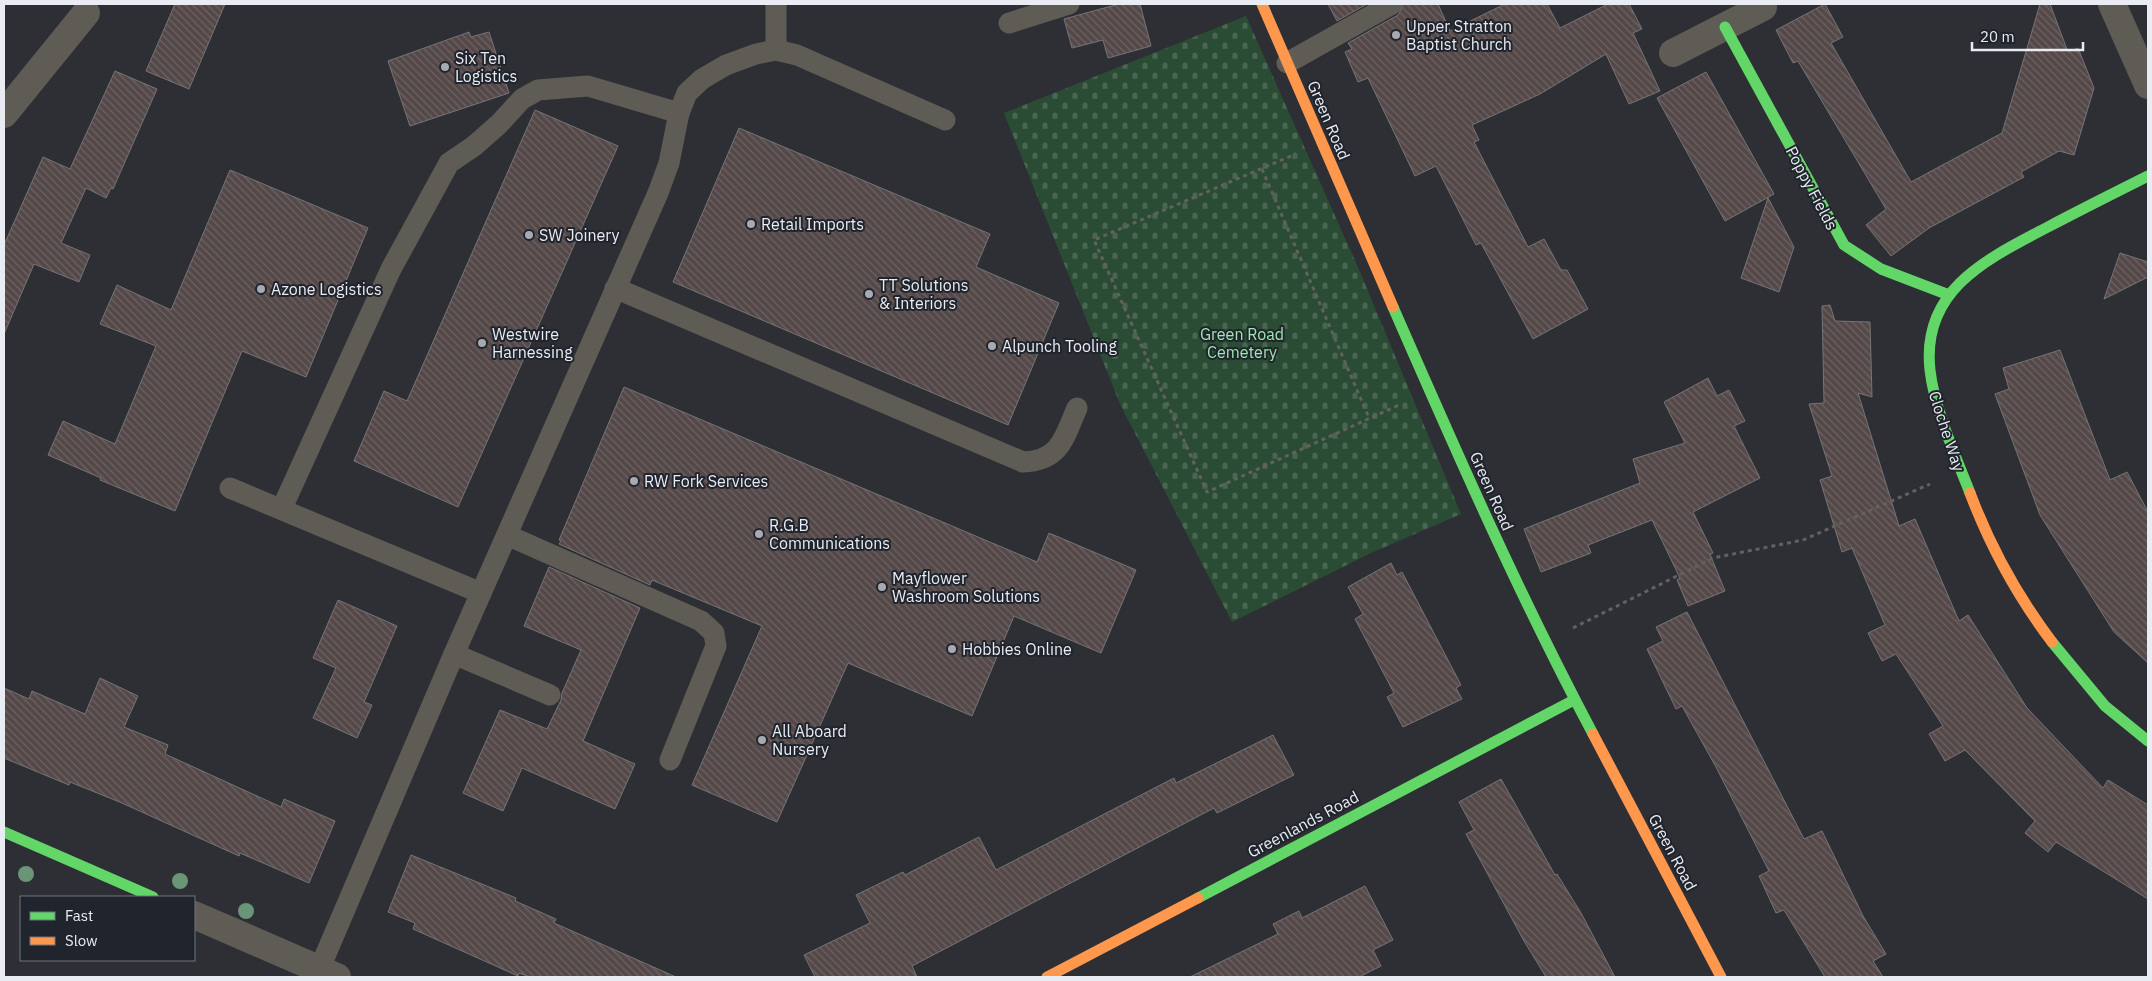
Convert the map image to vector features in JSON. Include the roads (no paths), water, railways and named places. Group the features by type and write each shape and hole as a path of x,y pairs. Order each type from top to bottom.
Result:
{"street":[{"name":"Green Road","path":"1262,4 1477,500 1544,642 1721,977"},
{"path":"2112,4 2148,85"},
{"path":"1673,53 1763,7"},
{"path":"4,114 80,8"},
{"name":"Poppy Fields","path":"1725,27 1844,245 1858,258 1873,266 1949,295"},
{"name":"Cloche Way","path":"2148,176 2008,248 1974,268 1949,295 1938,316 1929,359 1932,384 1960,470 1991,546 2027,608 2050,641 2104,707 2148,740"},
{"name":"Greenlands Road","path":"1047,977 1574,700"},
{"path":"4,832 151,896"},
{"path":"195,915 328,973"}],"lane":[{"path":"776,4 776,50"},
{"path":"1009,22 1069,4"},
{"path":"1287,63 1392,4"},
{"path":"328,973 454,654 661,186 669,163 679,112 687,92 702,79 726,65 776,50 797,55 945,120"},
{"path":"282,508 391,269 449,163 474,146 499,124 522,99 538,90 588,86 679,112"},
{"path":"615,288 1022,462 1036,462 1056,451 1061,445 1077,408"},
{"path":"230,488 282,508 481,593"},
{"path":"507,535 701,621 714,633 716,646 670,760"},
{"path":"454,654 550,695"}],"place":[{"name":"Upper Stratton Baptist Church","path":"1396,35"},
{"name":"Six Ten Logistics","path":"445,67"},
{"name":"Retail Imports","path":"751,224"},
{"name":"SW Joinery","path":"529,235"},
{"name":"Azone Logistics","path":"261,289"},
{"name":"TT Solutions & Interiors","path":"869,294"},
{"name":"Westwire Harnessing","path":"482,343"},
{"name":"Alpunch Tooling","path":"992,346"},
{"name":"RW Fork Services","path":"634,481"},
{"name":"R.G.B Communications","path":"759,534"},
{"name":"Mayflower Washroom Solutions","path":"882,587"},
{"name":"Hobbies Online","path":"952,649"},
{"name":"All Aboard Nursery","path":"762,740"}],"park label":[{"name":"Green Road Cemetery","path":"1242,343"}]}
